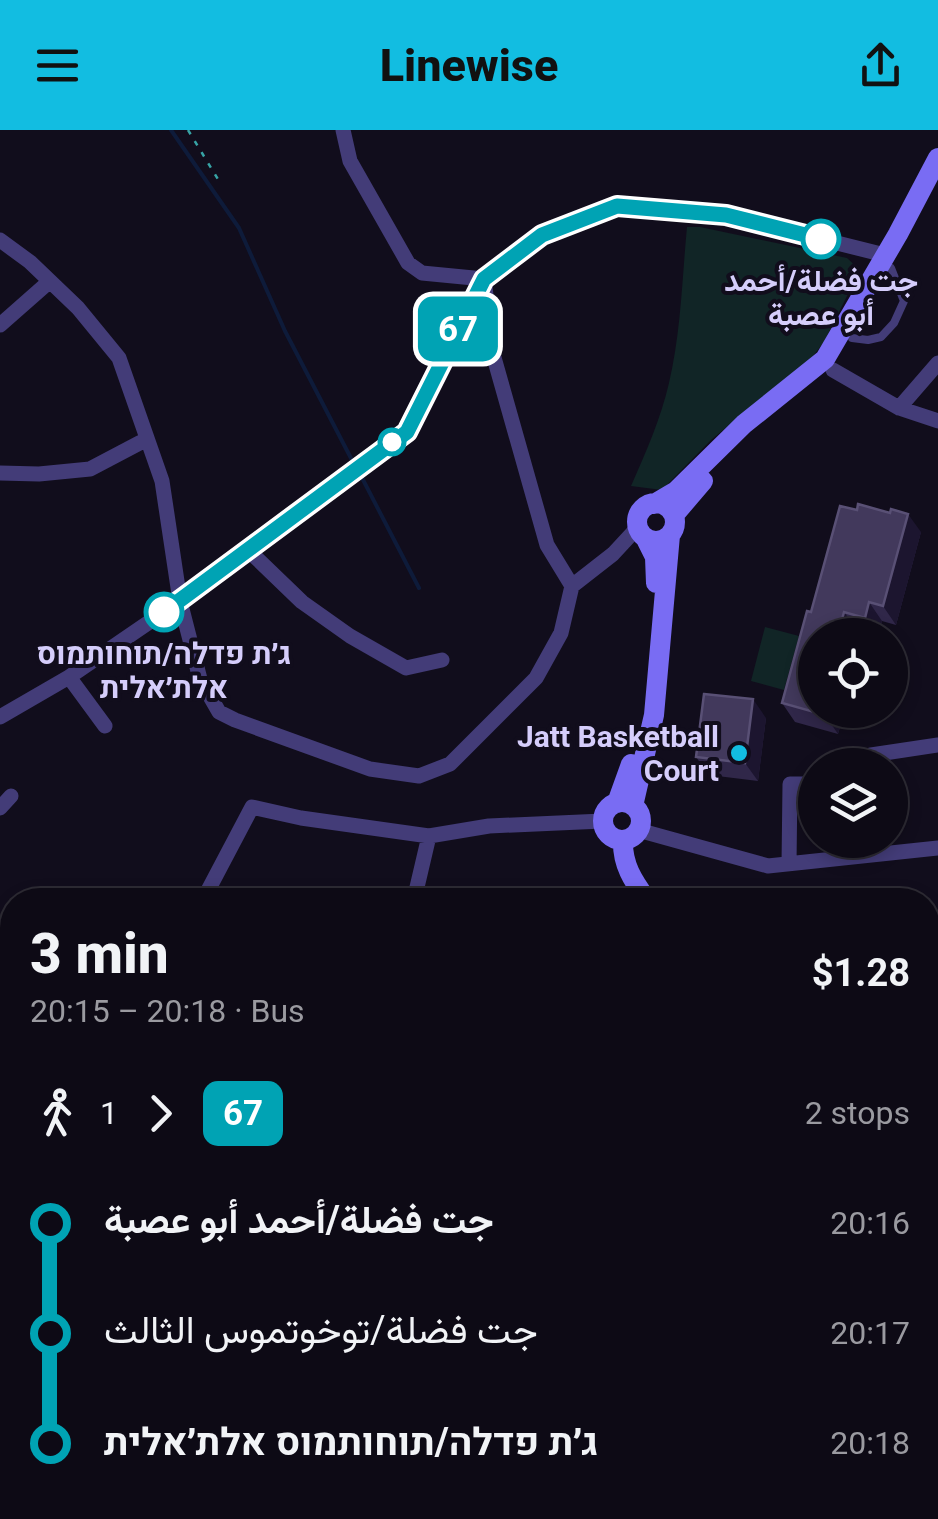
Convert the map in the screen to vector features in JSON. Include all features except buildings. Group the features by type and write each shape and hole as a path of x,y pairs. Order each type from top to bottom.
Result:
{"street":[{"path":"343,130 350,161 408,264 422,273 484,279"},
{"path":"642,532 657,541 716,466 751,433 833,370 938,158"},
{"path":"625,804 646,713 657,571 639,514 676,491 744,424 826,359 938,187"},
{"path":"0,718 70,677 180,600 407,432 484,279 542,235 617,206 726,215 888,262"},
{"path":"0,240 30,262 78,308 119,358 162,481 180,600 200,679 219,712 234,720 370,769 419,776 450,764 536,678 561,633 572,586 642,532"},
{"path":"484,279 493,354 546,545 572,586"},
{"path":"0,325 50,281"},
{"path":"900,408 938,363"},
{"path":"833,370 900,408 938,421"},
{"path":"0,473 90,469 148,439"},
{"path":"625,804 654,715 672,525 666,506 654,504"},
{"path":"248,550 302,602 406,668 442,660"},
{"path":"70,677 105,726"},
{"path":"908,749 938,745"},
{"path":"789,864 790,784 798,784"},
{"path":"625,804 607,810 604,827 612,837 631,835 768,866 938,848"},
{"path":"625,804 640,820 622,854 639,888"},
{"path":"208,888 252,807 430,836 489,826 603,821"},
{"path":"417,888 430,836"}],"path":[{"path":"188,130 219,181"}],"green space":[{"path":"687,227 847,258 860,270 824,342 806,365 711,440 662,490 631,486 669,383 679,325"},
{"path":"765,627 798,636 784,690 751,681"}],"waterway":[{"path":"171,130 239,228 285,331 354,464"},
{"path":"359,472 419,588"}],"bus line":[{"name":"67","path":"164,612 407,432 484,279 542,235 617,206 726,215 821,239"}],"place":[{"name":"جت فضلة/أحمد أبو عصبة","path":"821,239"},
{"name":"ג׳ת פדלה/תוחותמוס אלת׳אלית","path":"164,612"},
{"name":"Jatt Basketball Court","path":"739,753"}]}
